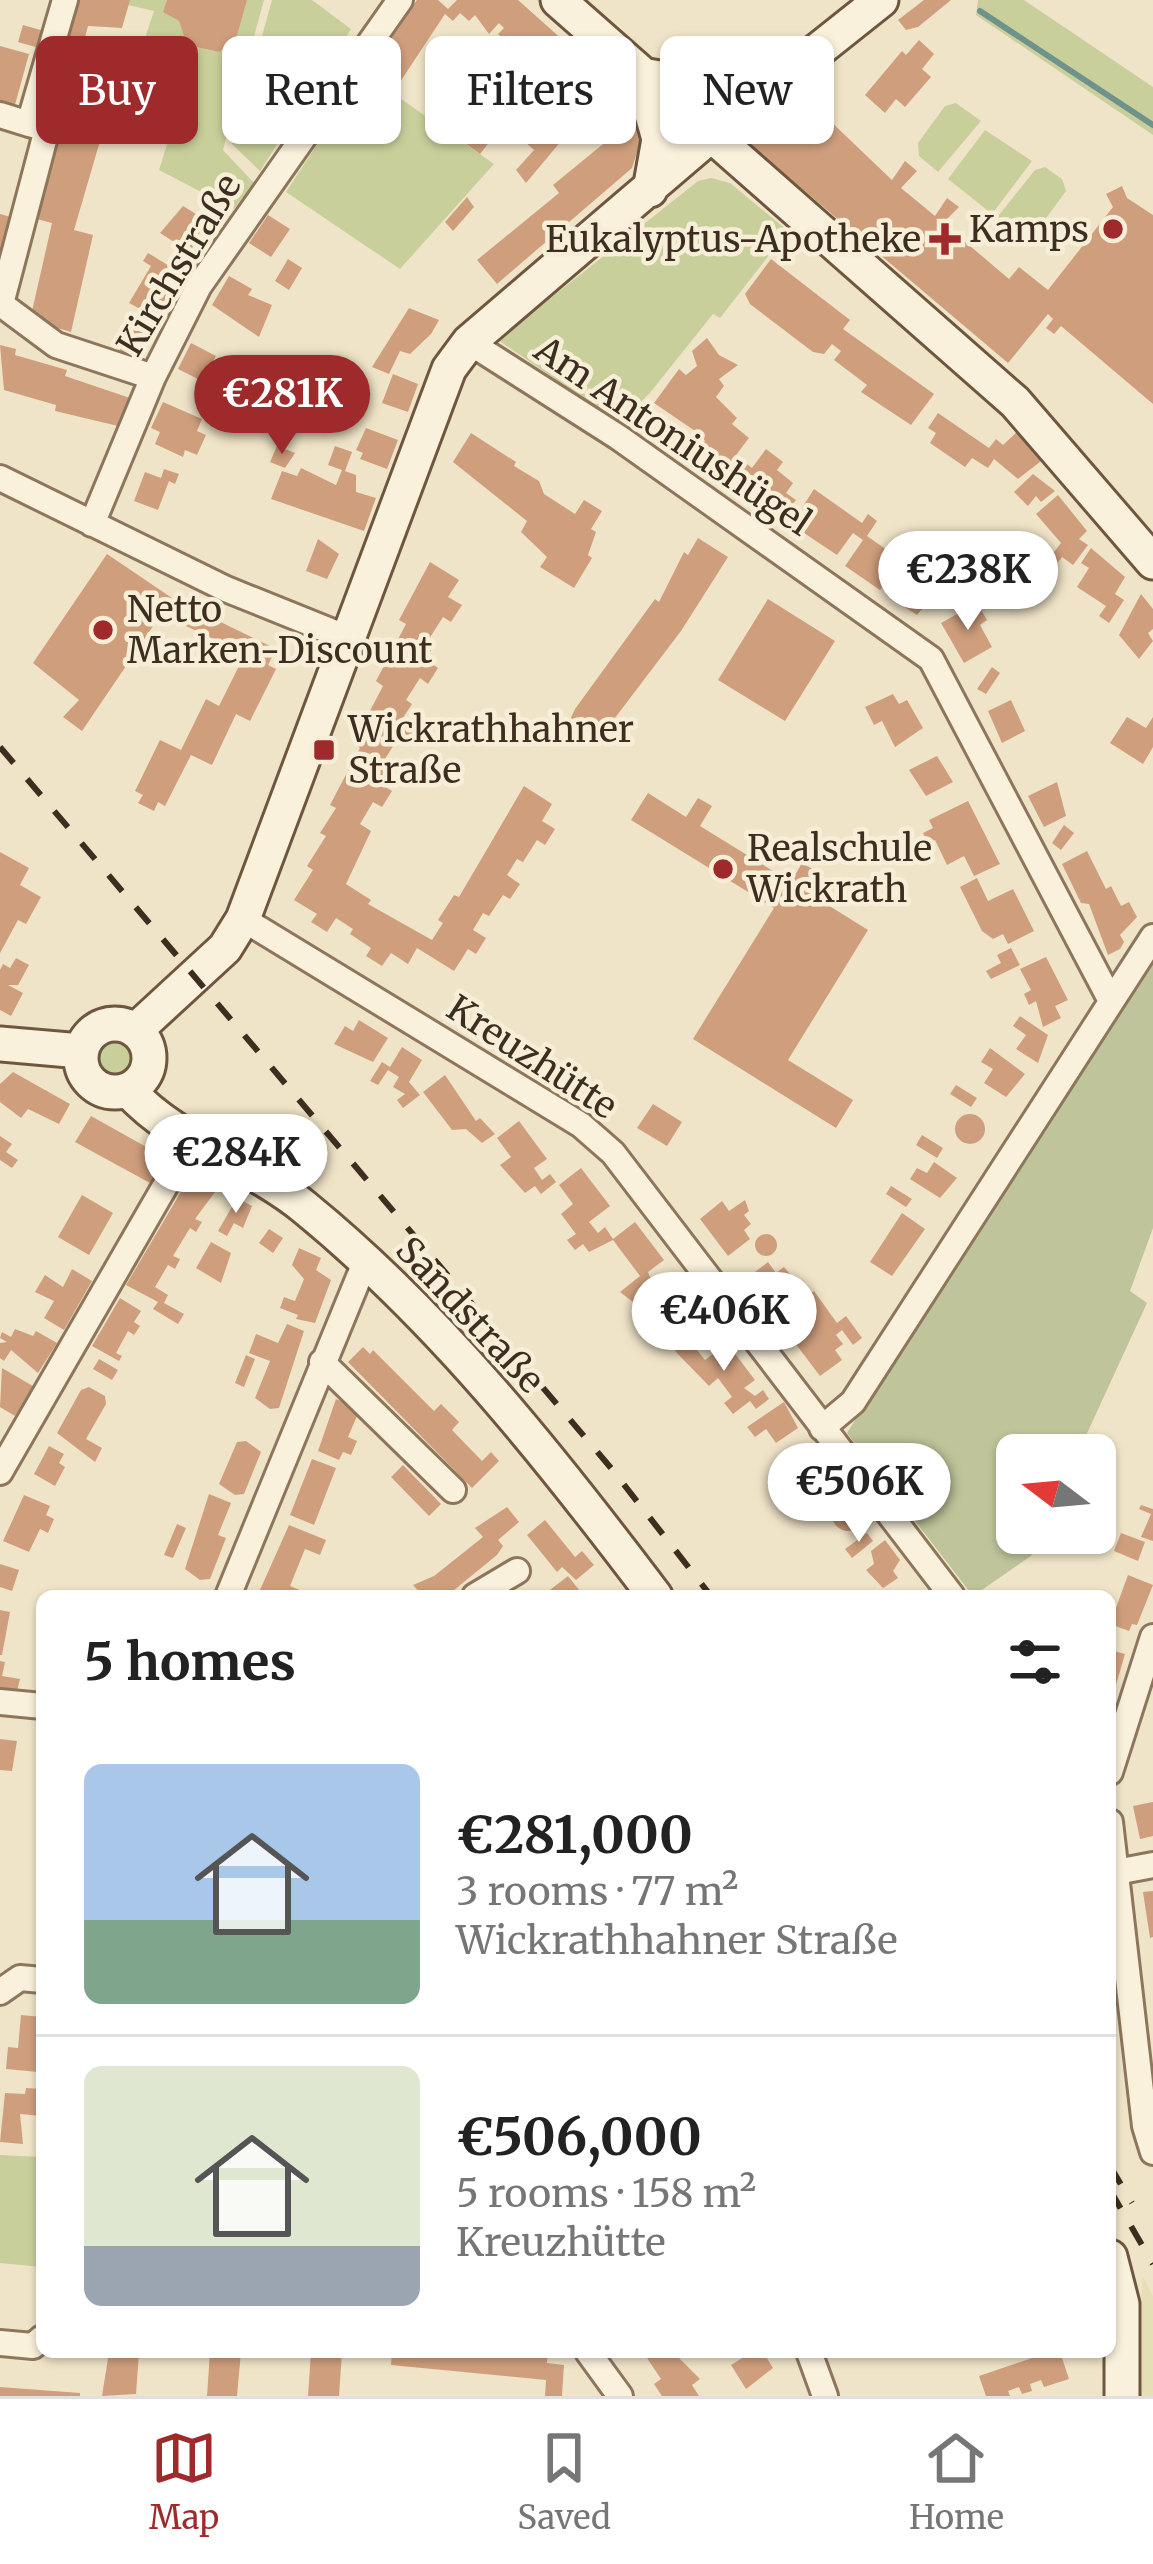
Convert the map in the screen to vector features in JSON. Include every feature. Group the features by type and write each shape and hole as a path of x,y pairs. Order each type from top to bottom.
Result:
{"main road":[{"path":"558,0 660,92"},
{"path":"834,37 881,0"},
{"path":"640,74 660,78"},
{"path":"640,74 658,139 650,190"},
{"path":"136,1030 225,948 243,919 449,369 470,342 701,144"},
{"path":"719,144 1016,402 1153,562"},
{"path":"124,1024 136,1030 147,1045 149,1063 142,1079 116,1093 92,1085 84,1076 80,1051 97,1028 124,1024"},
{"path":"2,1048 80,1051"},
{"name":"Sandstraße","path":"128,1090 147,1111 191,1141 299,1203 366,1260 556,1465 650,1590"},
{"path":"1116,2281 1122,2305 1122,2396"}],"street":[{"path":"29,124 65,0"},
{"name":"Kirchstraße","path":"92,524 153,377 200,286 400,0"},
{"path":"0,115 47,129 0,304 56,345 153,377"},
{"path":"0,194 27,201"},
{"name":"Am Antoniushügel","path":"470,342 618,437 931,659 1111,1001"},
{"path":"0,478 350,639"},
{"name":"Kreuzhütte","path":"243,919 592,1134 613,1154 947,1590"},
{"path":"822,1428 853,1402 1153,937"},
{"path":"0,1472 191,1141"},
{"path":"233,1590 366,1260"},
{"path":"322,1362 453,1490"},
{"path":"485,1590 517,1571"},
{"path":"1116,1753 1153,1637"},
{"path":"0,1702 36,1705"},
{"path":"1153,1865 1116,1872 1143,2013 1145,2126 1153,2152"},
{"path":"0,1992 20,1978 36,1979"},
{"path":"0,2343 36,2343"},
{"path":"593,2358 620,2396"},
{"path":"811,2358 825,2396"}],"shaded area":[{"path":"1143,2277 1153,2296 1153,2396 1134,2396"}],"green space":[{"path":"130,0 167,0 164,12 179,21 185,36 146,36 154,11 128,5"},
{"path":"247,0 264,0 254,36 227,36"},
{"path":"272,0 312,0 351,29 347,36 262,36"},
{"path":"978,0 1024,0 1153,87 1153,135 976,15"},
{"path":"222,45 223,150 254,183 234,209 159,170 167,144 198,144 198,47 218,52"},
{"path":"401,99 425,116 425,144 465,144 494,164 400,269 286,192 317,144 401,144"},
{"path":"956,103 981,121 938,172 919,156 918,143 945,106"},
{"path":"985,130 1032,161 992,214 948,179"},
{"path":"232,144 277,144 260,171"},
{"path":"1045,167 1062,179 1066,191 1036,232 1020,238 998,223 999,215 1035,170"},
{"path":"711,178 730,183 788,231 720,318 713,314 649,394 619,423 498,340 698,181"},
{"path":"1153,953 1153,1228 1130,1291 1147,1303 1087,1434 996,1434 996,1554 1032,1554 982,1590 968,1590 847,1433"},
{"path":"114,1039 128,1045 134,1059 128,1073 114,1079 100,1073 94,1059 100,1045"},
{"path":"0,2155 36,2157 36,2266 0,2263"}],"building":[{"path":"73,0 130,0 122,28 88,26 85,36 63,36"},
{"path":"167,0 247,0 237,36 222,36 219,52 198,47 198,36 184,36 179,21 163,12"},
{"path":"417,0 438,0 448,9 457,0 518,0 558,36 500,36 504,28 499,23 489,34 475,15 469,21 460,13 453,21 445,14 430,36 425,36 425,44 401,80 401,36 392,36"},
{"path":"924,0 951,0 918,27 906,30 898,20"},
{"path":"23,25 44,31 36,36 36,47 18,42"},
{"path":"919,40 934,54 922,69 931,77 905,107 896,99 885,113 865,95 902,51 906,55"},
{"path":"0,46 29,54 13,112 0,108"},
{"path":"636,113 640,143 632,168 497,284 477,260 559,193 553,185 603,144 636,144"},
{"path":"834,125 892,180 905,161 917,171 901,188 935,216 947,198 959,207 943,223 1009,279 1019,267 1048,290 1113,207 1106,194 1122,186 1127,198 1153,215 1153,404 1061,326 1054,334 1046,328 1053,319 1048,314 1008,363 749,144 834,144"},
{"path":"55,144 99,144 74,230 93,235 71,332 30,320 52,223 33,218"},
{"path":"466,144 488,144 480,154"},
{"path":"527,144 559,144 526,183 516,170 534,150"},
{"path":"467,197 474,207 453,231 445,222"},
{"path":"183,206 206,220 190,252 160,233"},
{"path":"0,214 15,218 5,253 0,252"},
{"path":"268,215 290,229 271,257 249,243"},
{"path":"148,253 171,267 162,281 174,287 157,318 129,303 151,266 143,261"},
{"path":"288,259 302,268 289,290 275,281"},
{"path":"771,259 850,320 843,329 934,394 911,425 861,392 867,385 834,360 841,351 832,344 824,354 813,352 750,304 745,294"},
{"path":"229,276 252,289 248,295 272,305 259,337 212,305"},
{"path":"409,308 439,320 431,334 410,354 400,351 389,374 372,367"},
{"path":"127,327 144,333 136,359 119,353"},
{"path":"707,338 719,355 738,365 719,379 724,386 716,397 737,418 732,424 749,438 726,468 700,448 705,441 698,433 654,403 679,369 686,375 697,366 692,351"},
{"path":"191,343 216,356 202,381 178,369"},
{"path":"0,345 16,349 15,355 67,370 65,376 130,398 118,426 55,411 56,405 4,390"},
{"path":"393,374 418,384 408,412 382,403"},
{"path":"163,402 202,419 197,431 206,435 197,455 185,450 183,457 155,444 160,432 151,428"},
{"path":"938,413 989,448 996,439 1003,445 1018,431 1045,458 1018,479 994,459 988,468 972,458 965,467 930,443 936,433 928,428"},
{"path":"366,428 398,440 387,469 360,459 363,453 356,450"},
{"path":"471,433 516,462 514,466 539,481 544,494 575,514 584,500 602,511 591,529 596,532 588,555 592,558 574,588 540,567 547,557 521,532 527,521 453,462"},
{"path":"277,446 295,453 285,468 270,462"},
{"path":"335,446 352,452 345,471 356,475 356,492 376,498 364,531 271,499 282,471 297,476 301,468 336,485 342,470 328,465"},
{"path":"766,449 783,462 777,470 793,483 786,493 796,500 784,515 732,475 743,461 752,468"},
{"path":"164,469 179,474 175,484 169,481 158,510 134,501 145,472 161,478"},
{"path":"1033,474 1055,491 1041,502 1036,496 1028,506 1014,492"},
{"path":"814,489 862,523 868,514 877,521 867,536 901,560 905,553 917,556 923,560 920,570 940,577 942,585 917,615 897,602 911,582 904,576 895,570 880,590 845,566 863,540 853,533 837,555 801,531 808,521 798,514"},
{"path":"1058,495 1087,531 1079,539 1088,545 1073,565 1062,557 1052,571 1043,566 1061,543 1036,514"},
{"path":"698,538 728,557 681,631 599,739 570,720 575,709 655,599 659,602 684,552 688,555"},
{"path":"318,539 339,554 327,579 306,571"},
{"path":"1091,548 1125,577 1115,594 1124,600 1109,623 1099,616 1106,606 1077,587 1089,568 1081,563"},
{"name":"Netto Marken-Discount","path":"107,554 172,598 82,731 63,717 79,700 33,663"},
{"path":"430,562 459,580 448,597 462,605 451,622 443,617 429,639 436,643 425,659 438,668 428,684 420,678 406,700 412,704 401,721 415,729 405,745 397,740 383,762 389,766 379,783 392,791 382,807 373,802 360,824 371,831 346,884 371,900 368,904 432,940 443,923 438,920 454,895 459,897 524,786 552,804 542,821 555,829 545,845 537,840 523,862 517,859 507,875 520,884 510,899 503,895 489,916 483,913 473,930 486,938 476,954 468,949 454,971 417,948 408,964 391,953 382,966 366,956 371,948 350,934 353,929 336,918 327,932 311,922 317,914 294,900 313,870 307,866 326,836 320,833 336,808 330,805 360,748 353,743 383,686 376,681 406,624 399,620"},
{"path":"1141,594 1153,609 1153,629 1148,633 1153,641 1139,659 1119,635"},
{"path":"768,599 835,641 785,721 718,680"},
{"path":"977,603 987,620 980,625 992,647 964,663 941,623"},
{"path":"194,609 276,649 268,665 276,669 250,721 236,714 212,765 191,755 165,806 158,802 154,811 138,803 143,795 135,791 160,740 181,750 206,699 219,706 245,654 186,626"},
{"path":"992,667 1000,673 986,694 977,689"},
{"path":"893,694 899,704 907,700 923,728 895,747 882,721 874,725 865,707"},
{"path":"1011,700 1025,731 1002,743 988,711"},
{"path":"1127,717 1146,728 1153,717 1153,747 1143,764 1110,743"},
{"path":"937,756 953,782 926,796 909,770"},
{"path":"1057,782 1066,816 1044,827 1028,796"},
{"path":"648,793 686,817 698,798 712,806 700,826 791,882 802,863 816,871 804,890 868,930 788,1060 853,1100 836,1128 693,1039 774,908 631,820"},
{"path":"968,801 1000,864 974,876 964,856 947,865 935,840 928,843 923,833 933,828 929,820"},
{"path":"1064,825 1074,833 1061,850 1052,843"},
{"path":"1087,851 1106,889 1111,886 1121,906 1129,902 1137,917 1120,935 1124,942 1120,949 1108,955 1089,904 1081,903 1062,864"},
{"path":"0,852 29,868 20,885 41,897 26,924 18,920 0,953"},
{"path":"977,878 988,901 1013,889 1034,931 1008,944 1003,934 993,939 982,931 960,887"},
{"path":"1011,948 1020,965 991,979 986,971 1001,963 997,955"},
{"path":"1046,957 1068,1000 1055,1006 1061,1018 1043,1027 1036,1001 1029,1005 1024,994 1031,990 1020,969"},
{"path":"16,958 29,965 18,985 8,985 23,993 11,1016 0,1010 0,970 3,964 10,968"},
{"path":"1020,1016 1048,1035 1038,1063 1016,1049 1026,1035 1013,1026"},
{"path":"359,1020 388,1038 373,1062 334,1044 345,1026 353,1031"},
{"path":"402,1047 422,1060 409,1082 420,1095 403,1108 397,1100 405,1094 393,1087 399,1077 388,1070 378,1085 370,1081 382,1062 390,1067"},
{"path":"990,1048 1025,1074 1006,1097 984,1083 993,1069 981,1062"},
{"path":"13,1072 70,1104 59,1124 28,1109 21,1118 0,1102 0,1084"},
{"path":"445,1075 476,1121 480,1118 495,1134 482,1143 466,1129 452,1130 423,1092"},
{"path":"956,1085 977,1098 971,1107 950,1094"},
{"path":"653,1104 682,1122 667,1146 637,1128"},
{"path":"970,1114 981,1118 985,1129 981,1140 970,1144 959,1140 955,1129 959,1118"},
{"path":"91,1116 166,1158 150,1183 75,1142"},
{"path":"519,1121 547,1159 534,1168 542,1180 550,1174 556,1182 541,1194 535,1186 525,1193 500,1165 511,1157 497,1138"},
{"path":"922,1135 943,1148 937,1158 916,1145"},
{"path":"0,1136 12,1144 6,1152 18,1160 12,1168 0,1160"},
{"path":"934,1162 957,1178 940,1198 910,1179 917,1168 927,1173"},
{"path":"581,1168 610,1206 589,1222 598,1233 605,1227 613,1239 635,1222 664,1260 648,1272 657,1296 641,1308 620,1292 640,1276 613,1240 589,1252 583,1244 575,1250 567,1240 576,1234 561,1214 573,1204 559,1185"},
{"path":"192,1173 218,1188 195,1219 202,1222 196,1232 190,1228 173,1256 180,1259 175,1269 168,1265 155,1287 168,1295 164,1303 184,1314 178,1324 153,1309 158,1302 126,1285"},
{"path":"891,1186 912,1199 906,1207 886,1194"},
{"path":"82,1195 113,1213 89,1255 58,1237"},
{"path":"237,1198 252,1206 243,1228 234,1223 227,1236 218,1231"},
{"path":"745,1200 749,1211 744,1215 751,1224 744,1230 750,1239 728,1256 700,1219 722,1201 729,1211"},
{"path":"902,1213 925,1229 892,1276 870,1262"},
{"path":"269,1229 283,1238 273,1253 259,1243"},
{"path":"766,1234 777,1245 766,1256 755,1245"},
{"path":"211,1242 231,1253 221,1283 196,1268"},
{"path":"299,1248 321,1258 316,1270 331,1280 315,1323 296,1319 298,1315 280,1308 284,1297 295,1301 304,1279 292,1265"},
{"path":"768,1262 776,1273 784,1267 797,1283 789,1289 797,1300 775,1317 746,1279"},
{"path":"72,1269 92,1281 64,1330 44,1318 54,1301 35,1292 45,1275 63,1287"},
{"path":"681,1282 710,1320 687,1337 659,1300"},
{"path":"814,1291 837,1323 846,1316 862,1338 853,1345 842,1330 836,1335 843,1344 835,1350 842,1360 820,1376 792,1339 813,1323 798,1303"},
{"path":"120,1298 141,1311 134,1322 140,1326 134,1335 128,1331 116,1353 122,1356 119,1361 92,1346"},
{"path":"287,1324 304,1331 279,1408 270,1409 255,1398 270,1361 249,1353 256,1334 278,1343"},
{"path":"15,1329 33,1336 36,1331 57,1343 38,1373 11,1350 4,1361 0,1358 0,1343 7,1342 0,1338 2,1332 11,1337"},
{"path":"689,1340 705,1360 727,1343 755,1380 744,1388 755,1396 763,1390 769,1399 756,1409 750,1401 733,1414 724,1403 732,1397 718,1378 709,1386 675,1351"},
{"path":"363,1347 370,1354 373,1350 434,1411 441,1404 459,1422 452,1430 482,1461 491,1452 499,1461 472,1488 348,1362"},
{"path":"246,1355 255,1359 244,1387 235,1383"},
{"path":"99,1359 118,1370 112,1380 93,1369"},
{"path":"2,1368 33,1386 15,1416 0,1407"},
{"path":"89,1387 105,1396 106,1404 86,1439 102,1448 95,1462 57,1433 81,1390"},
{"path":"336,1399 360,1409 348,1437 357,1441 351,1455 343,1452 339,1460 318,1451"},
{"path":"784,1402 798,1428 776,1443 766,1429 755,1437 747,1427"},
{"path":"246,1441 261,1452 244,1494 235,1495 219,1484 237,1442"},
{"path":"811,1444 837,1478 814,1496 788,1462"},
{"path":"49,1446 64,1454 59,1463 65,1467 55,1486 34,1474"},
{"path":"312,1459 336,1468 314,1525 290,1515"},
{"path":"403,1465 441,1504 429,1516 391,1477"},
{"path":"209,1494 231,1503 218,1535 226,1538 210,1579 200,1580 185,1569"},
{"path":"24,1495 50,1506 46,1515 54,1519 48,1533 40,1529 29,1552 3,1541"},
{"path":"848,1499 859,1504 864,1515 859,1526 848,1531 837,1526 832,1515 837,1504"},
{"path":"1141,1505 1153,1509 1153,1541 1141,1537 1151,1514 1139,1509"},
{"path":"507,1507 519,1522 498,1540 503,1546 497,1555 454,1590 418,1590 413,1585 434,1576 483,1537 475,1528"},
{"path":"545,1520 575,1557 582,1551 594,1565 576,1580 562,1567 557,1572 527,1535"},
{"path":"177,1524 186,1528 173,1558 164,1555"},
{"path":"289,1525 326,1540 320,1555 305,1549 290,1586 300,1590 260,1590"},
{"path":"867,1533 873,1541 852,1558 845,1549"},
{"path":"1121,1533 1145,1542 1138,1561 1116,1552"},
{"path":"885,1540 900,1560 893,1571 898,1578 883,1588 866,1570 874,1564 871,1551"},
{"path":"0,1564 19,1570 12,1591 0,1587"},
{"path":"1128,1575 1153,1585 1137,1625 1132,1624 1129,1631 1116,1626 1116,1608"},
{"path":"568,1576 579,1590 550,1590"},
{"path":"0,1610 10,1612 2,1655 0,1655"},
{"path":"1116,1652 1125,1654 1116,1685"},
{"path":"0,1661 5,1662 2,1676 20,1679 17,1691 0,1689"},
{"path":"0,1739 17,1741 12,1771 0,1770"},
{"path":"1153,1802 1153,1836 1140,1839 1133,1806"},
{"path":"1153,1891 1153,1937 1150,1938 1143,1892"},
{"path":"21,2015 36,2016 36,2072 6,2069 8,2047 18,2048"},
{"path":"26,2088 36,2089 36,2115 20,2114 23,2144 0,2142 5,2093 25,2094"},
{"path":"108,2358 139,2358 136,2394 102,2396"},
{"path":"210,2358 240,2358 237,2396 207,2396"},
{"path":"311,2358 342,2358 339,2396 308,2396"},
{"path":"392,2358 547,2358 547,2363 564,2365 562,2396 545,2396 546,2380 391,2365"},
{"path":"647,2358 679,2358 700,2379 692,2385 699,2396 662,2396 654,2384 661,2379"},
{"path":"742,2358 767,2358 773,2368 746,2389 731,2365"},
{"path":"1032,2358 1062,2358 1069,2379 1044,2387 1041,2380 1022,2394 1019,2387 1008,2391 1010,2396 986,2396 979,2376"},
{"path":"0,2387 80,2393 80,2396 0,2396"}],"waterway":[{"path":"980,11 1153,125"}],"railway":[{"path":"0,747 611,1468 706,1590"},
{"path":"1116,2176 1132,2203"},
{"path":"1116,2200 1153,2264"}],"place":[{"name":"Kamps","path":"1113,229"},
{"name":"Eukalyptus-Apotheke","path":"945,239"},
{"name":"Netto Marken-Discount","path":"103,630"},
{"name":"Wickrathhahner Straße","path":"324,750"},
{"name":"Realschule Wickrath","path":"723,869"}]}
